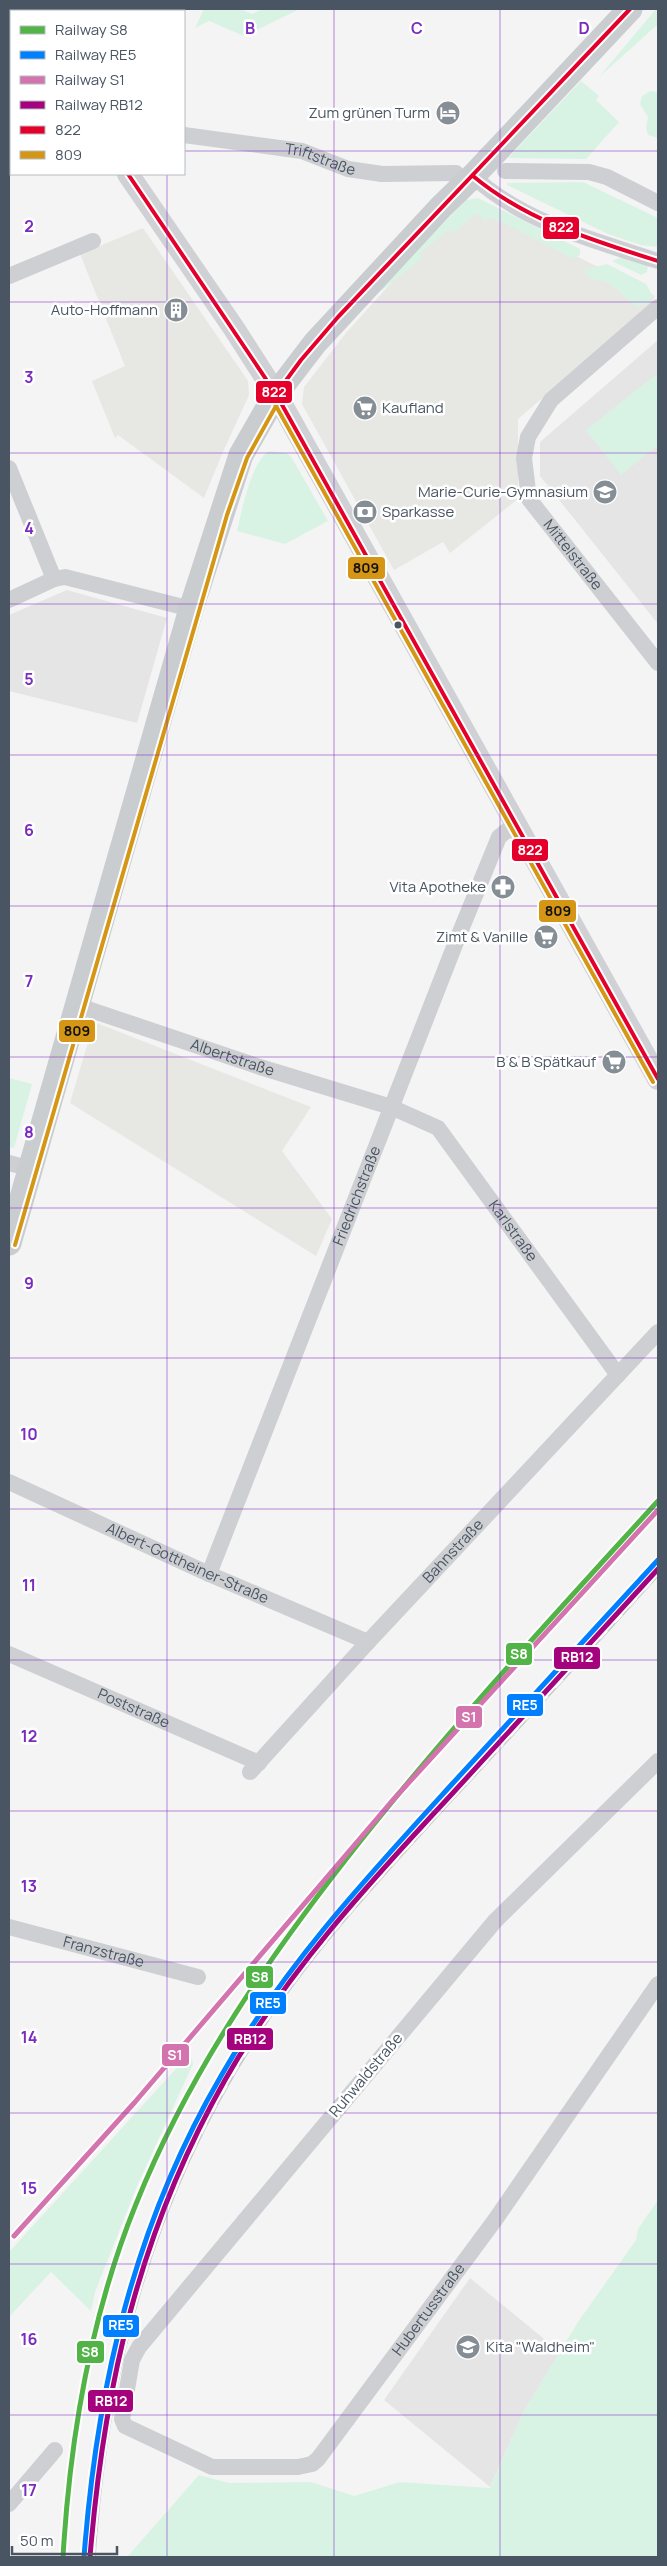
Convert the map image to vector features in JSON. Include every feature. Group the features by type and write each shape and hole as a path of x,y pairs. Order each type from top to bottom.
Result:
{"main road":[{"path":"9,1243 20,1166 76,1005 191,609 237,465 276,394 301,360 338,316 478,175 630,9"},
{"path":"129,175 245,344 276,394 658,1079"}],"street":[{"name":"Triftstraße","path":"185,135 302,151 348,169 382,174 478,175 589,172 607,177 658,202"},
{"path":"478,175 518,207 576,235 658,262"},
{"path":"9,276 94,241"},
{"name":"Mittelstraße","path":"658,307 552,400 528,437 524,458 530,499 658,663"},
{"path":"9,468 54,579"},
{"path":"9,600 54,579 73,577 191,609"},
{"name":"Friedrichstraße","path":"209,1574 391,1107 499,837 504,830 516,824"},
{"name":"Albertstraße","path":"76,1005 260,1067 391,1107"},
{"name":"Karlstraße","path":"391,1107 438,1128 618,1376"},
{"name":"Bahnstraße","path":"254,1767 368,1642 658,1332"},
{"name":"Albert-Gottheiner-Straße","path":"9,1482 209,1574 368,1642"},
{"name":"Poststraße","path":"9,1654 254,1767"},
{"name":"Ruhwaldstraße","path":"122,2420 132,2360 139,2348 495,1921 658,1762"},
{"name":"Franzstraße","path":"9,1928 198,1977"},
{"name":"Hubertusstraße","path":"122,2420 127,2429 212,2468 298,2467 312,2464 318,2459 495,2220 658,1984"},
{"path":"9,2504 55,2450"}],"shaded area":[{"path":"466,200 655,296 650,306 518,419 518,499 450,553 443,542 394,570 302,404 304,387 346,333"},
{"path":"143,228 248,381 249,395 204,498 118,435 115,438 92,381 125,366 80,254"},
{"name":"Marie-Curie-Gymnasium","path":"658,340 658,624 540,476 540,442"},
{"path":"67,590 167,618 137,723 9,691 9,615"},
{"path":"94,1022 311,1107 282,1151 332,1219 316,1256 70,1103"},
{"path":"470,2278 560,2352 524,2411 490,2487 384,2400"}],"green space":[{"path":"204,9 240,9 252,14 263,9 300,9 244,36 209,21 195,28"},
{"path":"656,9 658,9 658,28 656,26 599,77"},
{"path":"581,81 599,96 596,100 619,122 586,159 508,158"},
{"path":"650,91 658,92 658,138 648,135 646,128 648,117 640,104 642,96"},
{"path":"583,182 658,218 658,247 641,245 608,234 507,185 507,183"},
{"path":"478,198 580,249 580,255 574,258 568,256 500,221 484,220 477,213 453,233 449,229 419,254 422,258 381,291 381,288 466,200"},
{"path":"622,257 648,265 647,272 641,275 612,261"},
{"path":"607,264 646,284 653,296 649,302 639,307 606,282 592,280 584,270"},
{"path":"658,373 658,445 621,475 586,430"},
{"path":"269,451 287,453 292,458 328,521 285,544 237,531 252,476 257,465"},
{"path":"9,1078 32,1084 14,1148 9,1147"},
{"path":"191,2057 193,2064 137,2186 95,2292 91,2311 51,2272 9,2317 9,2252 184,2060"},
{"path":"658,2200 658,2557 127,2557 199,2475 229,2483 311,2482 354,2496 400,2482 490,2488 524,2411 578,2322 636,2240 638,2229"}],"railway":[{"path":"93,2557 99,2488 109,2421 122,2354 139,2289 160,2226 186,2163 217,2102 273,2010 344,1918 658,1573"}],"rail line":[{"name":"S8","path":"63,2557 66,2512 77,2422 85,2378 106,2290 136,2204 181,2106 235,2014 265,1969 362,1839 433,1752 658,1501"},
{"name":"S1","path":"14,2236 135,2102 392,1801 658,1510"},
{"name":"RE5","path":"84,2557 90,2493 99,2431 110,2369 125,2308 143,2249 165,2190 191,2132 221,2076 272,1997 329,1923 421,1818 658,1560"},
{"name":"RB12","path":"90,2557 96,2493 105,2431 130,2311 148,2252 170,2194 195,2137 225,2080 274,2003 301,1966 359,1896 658,1569"}],"transit line":[{"name":"822","path":"276,394 301,360 338,317 630,9"},
{"name":"822","path":"129,175 276,394 658,1079"},
{"name":"822","path":"473,176 515,205 561,228 658,261"},
{"name":"809","path":"271,397 653,1082"},
{"name":"809","path":"15,1245 227,515 247,458 281,397"}],"place":[{"name":"Zum grünen Turm","path":"448,113"},
{"name":"Auto-Hoffmann","path":"176,310"},
{"name":"Kaufland","path":"365,408"},
{"name":"Marie-Curie-Gymnasium","path":"605,492"},
{"name":"Sparkasse","path":"365,512"},
{"name":"Vita Apotheke","path":"503,887"},
{"name":"Zimt & Vanille","path":"546,937"},
{"name":"B & B Spätkauf","path":"614,1062"},
{"name":"Kita \"Waldheim\"","path":"468,2347"}]}
